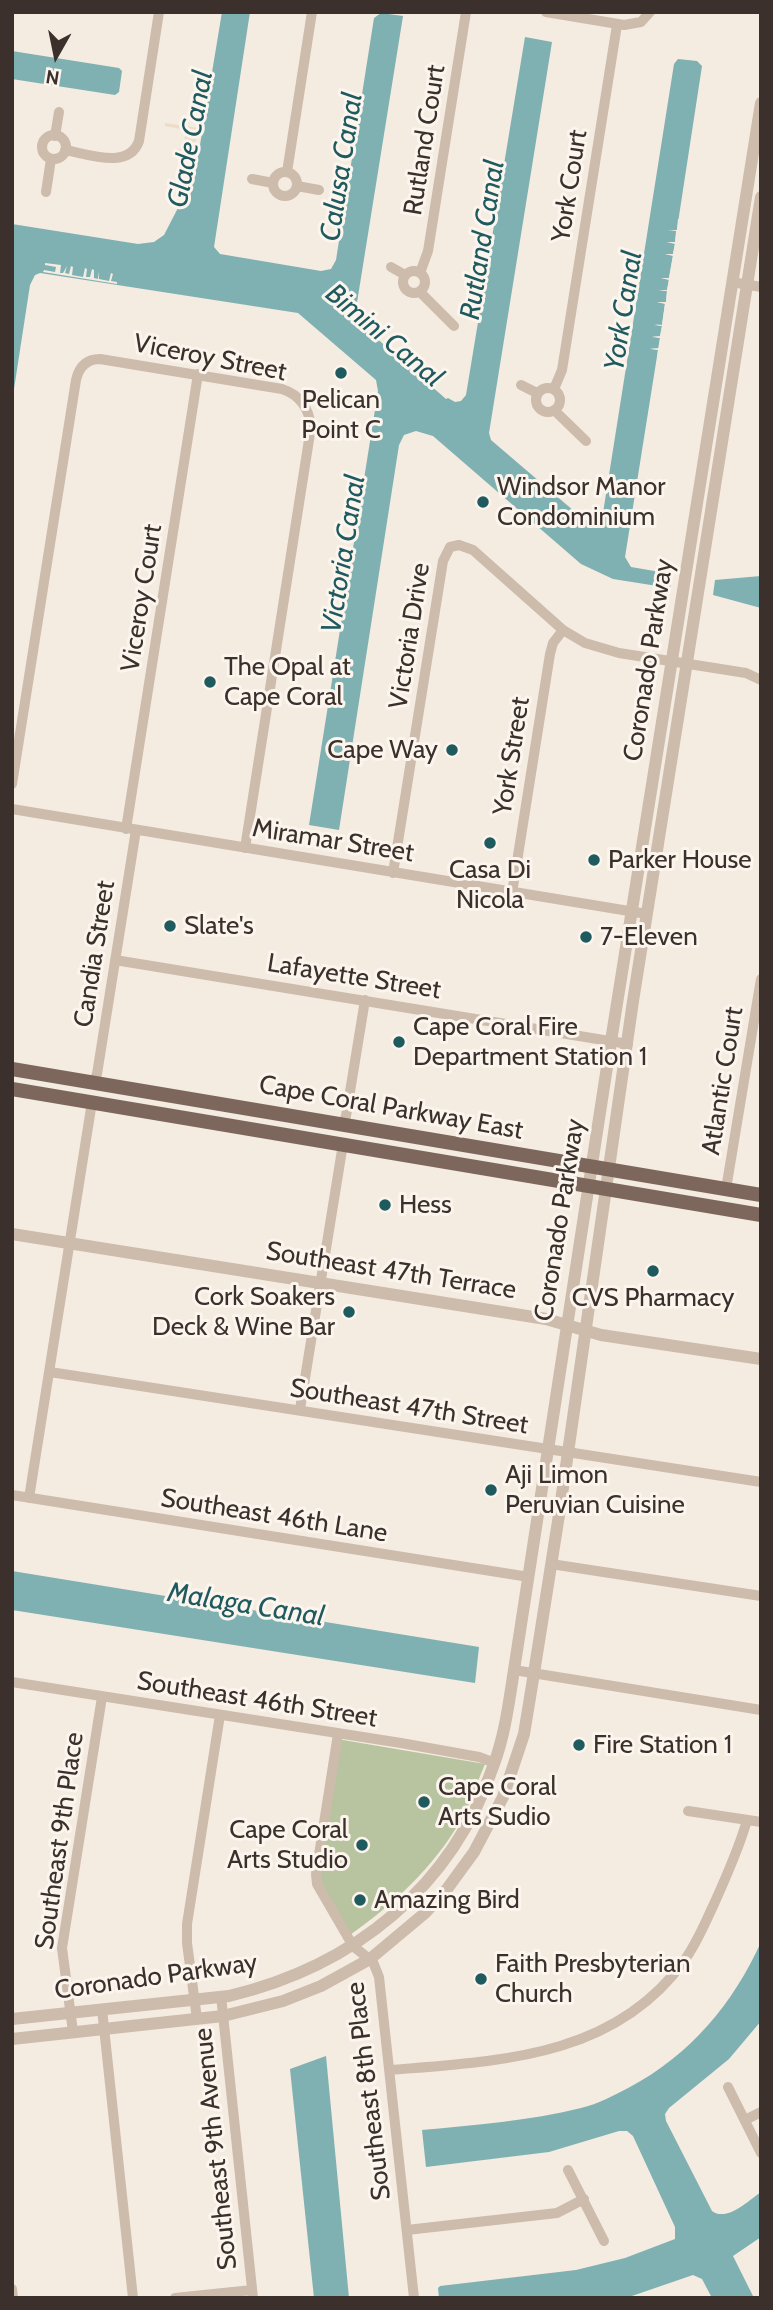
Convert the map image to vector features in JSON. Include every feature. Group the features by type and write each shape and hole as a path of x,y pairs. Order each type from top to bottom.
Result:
{"main road":[{"name":"Cape Coral Parkway East","path":"12,1069 761,1195"},
{"path":"12,1083 75,1090 88,1088 93,1083"},
{"name":"Cape Coral Parkway East","path":"12,1089 761,1215"},
{"path":"92,1102 104,1094 173,1104 187,1099"},
{"path":"247,1128 268,1125 330,1133 342,1125"},
{"path":"343,1144 354,1137 424,1147 441,1141"}],"street":[{"path":"65,150 120,158 135,150 139,141 159,12"},
{"path":"287,172 312,12"},
{"name":"Rutland Court","path":"420,292 424,288 425,280 420,272 428,251 466,12"},
{"path":"546,12 617,25 637,23 650,12"},
{"name":"York Court","path":"554,410 560,398 554,389 562,370 617,25"},
{"name":"Coronado Parkway","path":"12,2019 220,1996 277,1983 311,1969 353,1946 404,1905 445,1859 472,1816 495,1763 514,1671 732,282 756,164 761,103"},
{"path":"55,136 64,142 65,150 59,158 51,159 43,153 42,146 48,137 55,136"},
{"path":"46,192 51,159"},
{"path":"287,172 296,178 297,186 295,192 284,197 275,190 273,183 279,174 287,172"},
{"path":"252,179 273,183"},
{"path":"297,186 319,190"},
{"name":"Coronado Parkway","path":"12,2039 223,2016 293,1998 331,1981 370,1959 425,1913 462,1871 484,1837 503,1797 518,1754 534,1674 647,914 761,197"},
{"path":"391,268 405,275"},
{"path":"420,272 414,271 405,275 402,284 406,291 414,294 420,292 454,326"},
{"path":"732,282 761,287"},
{"name":"Viceroy Street","path":"12,784 79,371 86,362 96,359 288,391 301,400 308,411 310,435 245,848"},
{"name":"Viceroy Court","path":"131,830 198,374"},
{"path":"521,385 537,393"},
{"path":"554,389 543,388 537,393 536,401 539,407 545,411 554,410 586,441"},
{"path":"703,463 718,466"},
{"name":"Victoria Drive","path":"393,873 443,561 448,549 459,545 472,550 563,629 585,643 601,649 746,673 761,680"},
{"name":"York Street","path":"512,893 550,654 553,643 563,629"},
{"name":"Miramar Street","path":"12,809 647,914"},
{"name":"Candia Street","path":"93,1083 97,1074 115,960 131,830"},
{"name":"Lafayette Street","path":"115,960 628,1044"},
{"name":"Atlantic Court","path":"726,1189 761,979"},
{"path":"342,1125 346,1116 365,1000"},
{"path":"29,1498 92,1102"},
{"path":"300,1409 343,1144"},
{"name":"Southeast 47th Terrace","path":"12,1234 546,1319 601,1335 761,1359"},
{"name":"Southeast 47th Street","path":"50,1372 761,1482"},
{"name":"Southeast 46th Lane","path":"12,1495 528,1577"},
{"path":"538,1516 542,1525 540,1553 551,1564 761,1596"},
{"path":"514,1671 761,1710"},
{"name":"Southeast 46th Street","path":"12,1682 479,1757 495,1763"},
{"name":"Southeast 9th Place","path":"73,2032 62,1948 102,1697"},
{"name":"Southeast 9th Avenue","path":"197,2019 187,1924 220,1715"},
{"name":"Southeast 8th Place","path":"338,1734 316,1874 317,1884 353,1946 370,1959 379,1977 414,2298"},
{"path":"688,1811 761,1822"},
{"path":"390,2070 497,2060 558,2049 600,2032 635,2011 666,1983 695,1943 725,1880 747,1819"},
{"name":"Southeast 9th Avenue","path":"220,1996 252,2294"},
{"path":"102,2010 133,2298"},
{"path":"728,2087 761,2153"},
{"path":"745,2120 761,2112"},
{"path":"568,2171 604,2241"},
{"path":"407,2230 557,2213 584,2199"},
{"path":"12,2289 13,2298"},
{"path":"174,2298 252,2294"}],"green space":[{"path":"337,1739 485,1764 465,1813 438,1854 396,1899 347,1937 316,1874"}],"shaded area":[{"path":"165,123 198,128 194,152 183,150 176,158 173,156 174,150 183,149 186,130 165,126"}],"water":[{"path":"222,12 250,12 214,247 220,254 321,271 331,269 336,260 374,18 381,13 403,16 355,315 358,322 446,399 455,402 461,401 466,395 525,37 552,42 489,433 491,440 581,517 590,520 603,513 674,64 678,59 697,61 702,66 675,242 667,242 675,243 673,254 665,254 673,255 669,278 661,278 669,279 667,290 659,290 667,291 666,302 657,302 665,303 662,325 654,324 662,326 660,337 652,336 660,338 658,349 650,348 658,350 625,557 631,567 672,574 670,588 613,579 581,564 433,436 416,431 404,435 399,445 339,830 309,825 378,391 376,380 298,313 40,273 35,275 30,285 12,402 12,224 138,244 154,242 164,235 195,175"},
{"path":"12,51 119,68 122,71 119,92 115,95 12,79"},
{"path":"761,576 761,608 713,595 715,580"},
{"path":"12,1571 479,1647 475,1683 12,1610"},
{"path":"761,1942 761,2021 729,2059 665,2114 666,2121 712,2211 718,2214 731,2212 761,2192 761,2237 733,2256 754,2298 712,2298 702,2279 693,2275 626,2298 439,2298 440,2286 576,2270 625,2258 675,2239 675,2227 633,2136 627,2131 549,2152 426,2167 422,2130 502,2122 581,2108 630,2087 672,2060 708,2026 737,1986"},
{"path":"326,2056 349,2298 314,2298 290,2069"}],"pier":[{"path":"680,219 657,361 658,350 650,349 659,348 660,338 652,337 660,336 662,326 654,325 662,325 665,304 657,302 666,302 667,291 659,290 667,290 669,280 661,278 669,278 673,256 665,254 673,254 675,244 667,242 675,242 676,231 668,230 677,230"},
{"path":"45,263 61,265 60,273 63,273 67,266 65,273 69,274 71,266 72,275 83,277 85,268 86,277 90,277 92,269 94,278 98,279 99,271 99,279 109,281 111,273 111,281 117,284 43,272 55,272 56,267"}],"place":[{"name":"Pelican Point C","path":"341,373"},
{"name":"Windsor Manor Condominium","path":"483,502"},
{"name":"The Opal at Cape Coral","path":"210,682"},
{"name":"Cape Way","path":"452,750"},
{"name":"Casa Di Nicola","path":"490,843"},
{"name":"Parker House","path":"594,860"},
{"name":"Slate's","path":"170,926"},
{"name":"7-Eleven","path":"586,937"},
{"name":"Cape Coral Fire Department Station 1","path":"399,1042"},
{"name":"Hess","path":"385,1205"},
{"name":"CVS Pharmacy","path":"653,1271"},
{"name":"Cork Soakers Deck & Wine Bar","path":"349,1312"},
{"name":"Aji Limon Peruvian Cuisine","path":"491,1490"},
{"name":"Fire Station 1","path":"579,1745"},
{"name":"Cape Coral Arts Sudio","path":"424,1802"},
{"name":"Cape Coral Arts Studio","path":"362,1845"},
{"name":"Amazing Bird","path":"360,1900"},
{"name":"Faith Presbyterian Church","path":"481,1979"}],"water label":[{"name":"Glade Canal","path":"191,139"},
{"name":"Calusa Canal","path":"342,167"},
{"name":"Rutland Canal","path":"483,240"},
{"name":"York Canal","path":"624,311"},
{"name":"Bimini Canal","path":"384,336"},
{"name":"Victoria Canal","path":"344,554"},
{"name":"Malaga Canal","path":"246,1605"}]}
